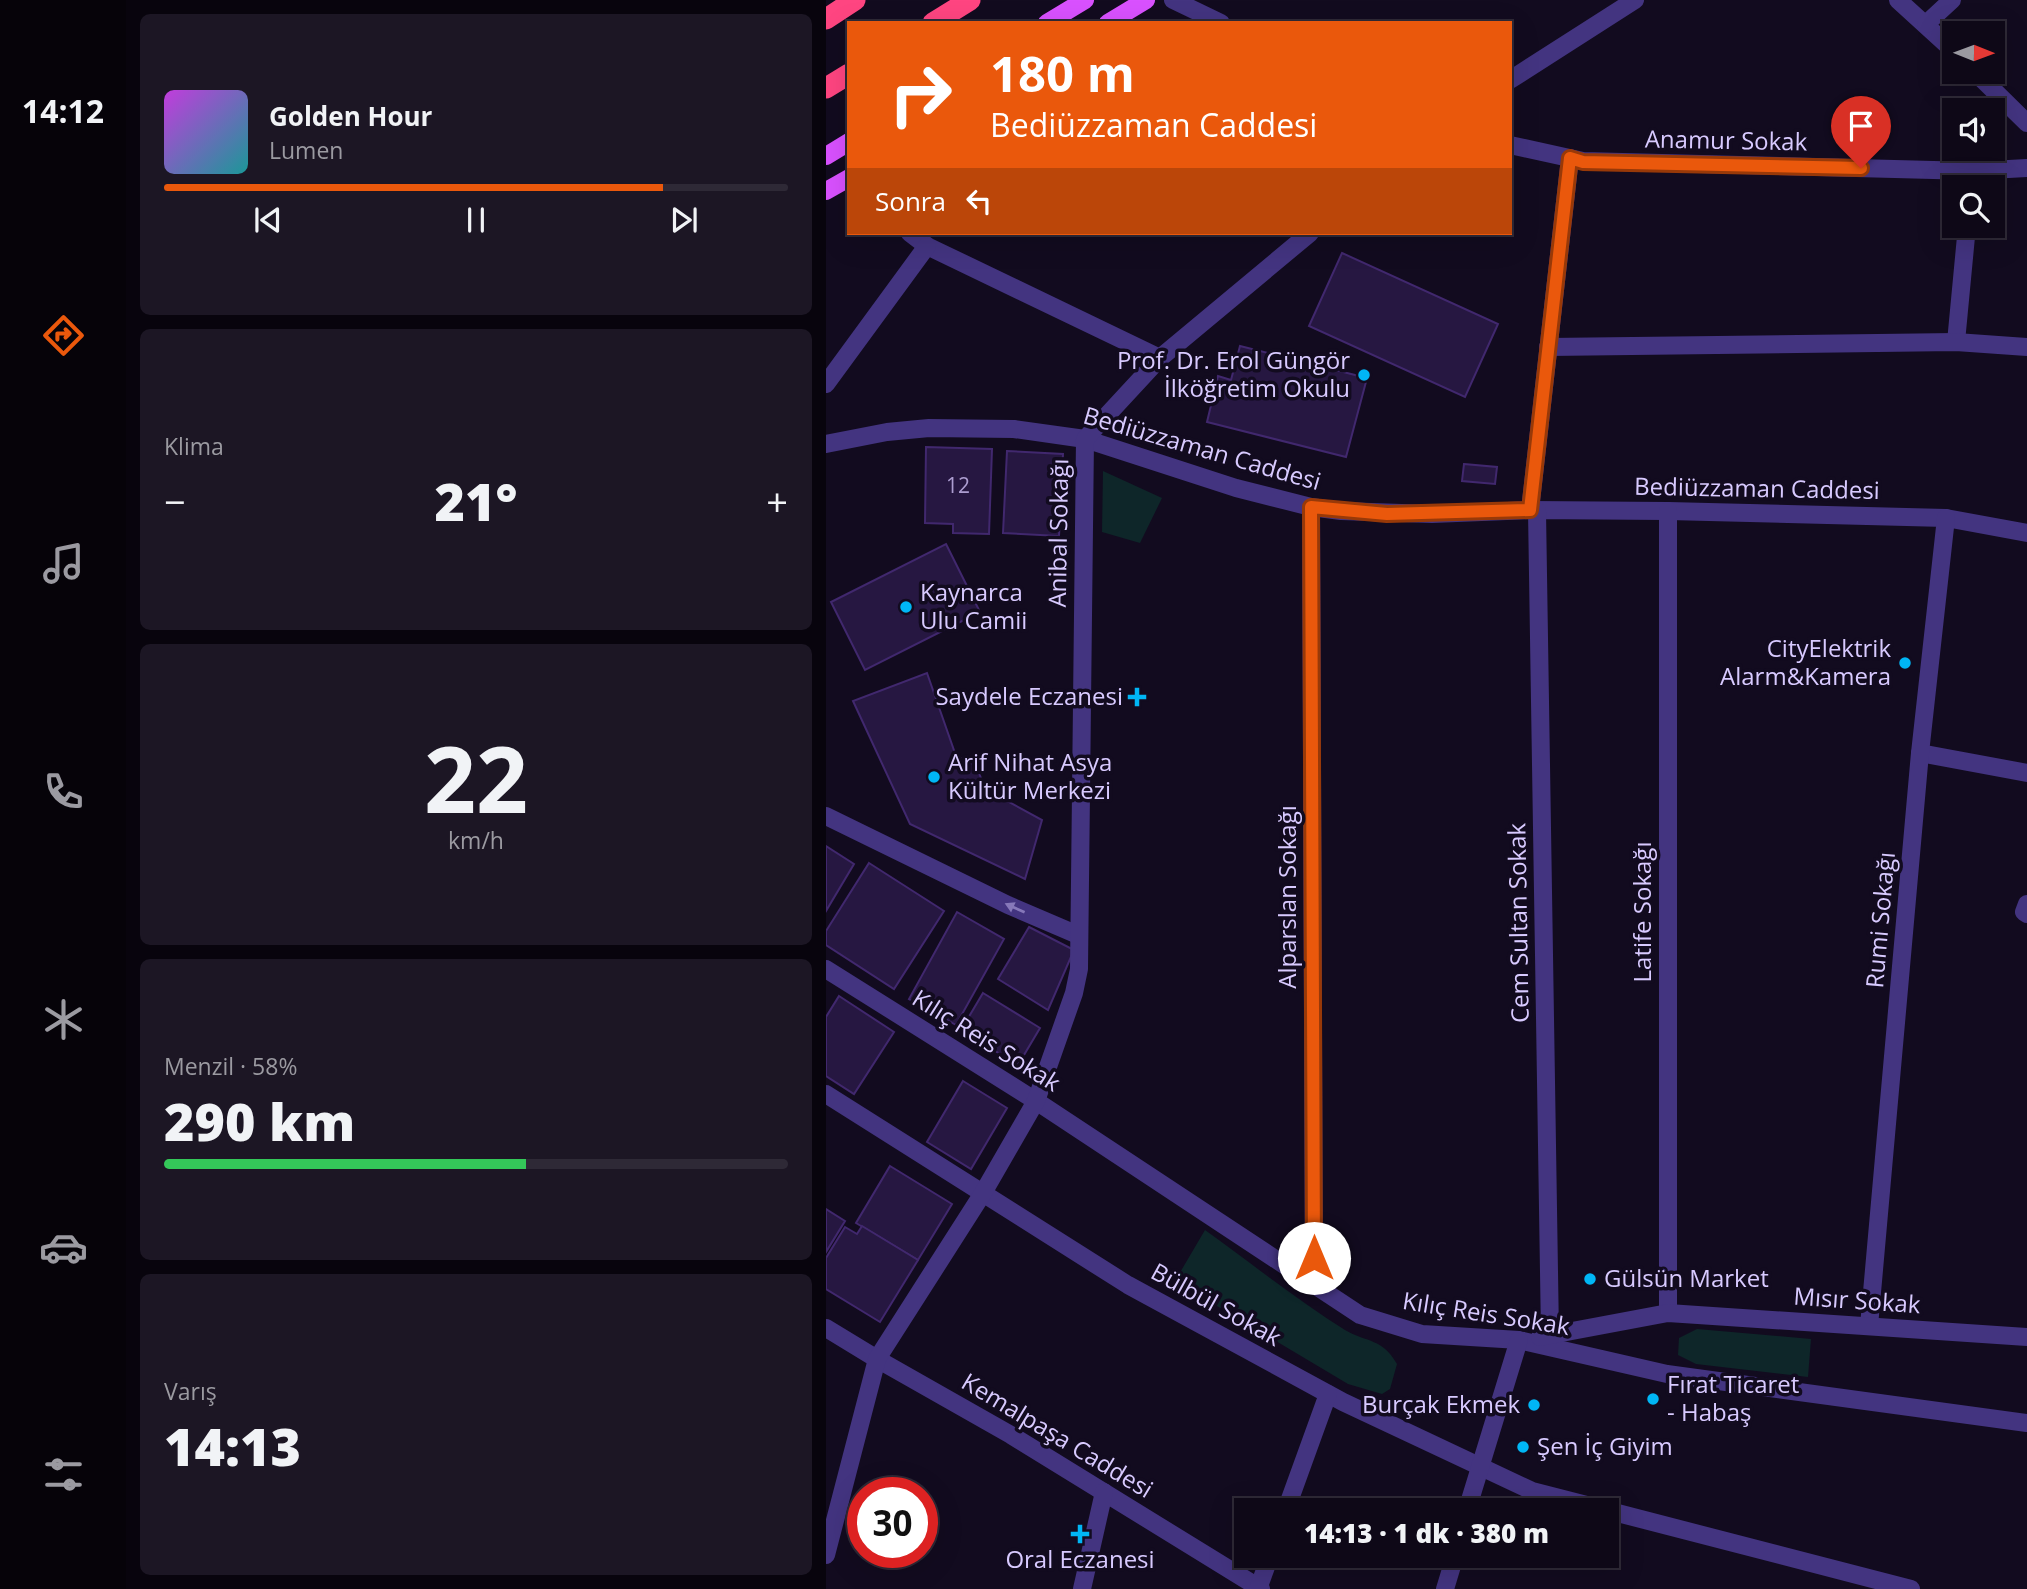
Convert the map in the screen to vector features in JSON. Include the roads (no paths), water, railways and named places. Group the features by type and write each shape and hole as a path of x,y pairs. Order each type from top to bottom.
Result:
{"highway":[{"path":"826,19 855,0"},
{"path":"936,21 970,0"},
{"path":"826,88 847,75"}],"main road":[{"path":"1050,21 1084,0"},
{"path":"1111,21 1146,0"},
{"path":"826,156 847,143"},
{"path":"826,191 847,181"}],"street":[{"path":"1173,0 1217,21"},
{"path":"1512,79 1635,0"},
{"path":"1898,0 1942,39"},
{"path":"1926,24 1952,0"},
{"path":"1987,84 2027,123"},
{"name":"Anamur Sokak","path":"1512,145 1583,162 1942,178"},
{"name":"Cem Sultan Sokak","path":"1550,1335 1533,511 1548,347 1570,158"},
{"name":"Anamur Sokak","path":"1991,175 2027,168"},
{"path":"912,235 927,247 1160,358"},
{"name":"Anibal Sokağı","path":"826,1555 877,1359 983,1193 1036,1101 1074,993 1079,970 1085,439 1160,358 1308,235"},
{"path":"1956,342 1966,238"},
{"path":"826,384 927,247"},
{"path":"1548,347 1956,342 2027,347"},
{"name":"Bediüzzaman Caddesi","path":"826,444 887,432 963,428 1014,429 1085,439 1194,476 1311,507 1387,514 1668,511 1946,518 2027,533"},
{"name":"Alparslan Sokağı","path":"1311,507 1314,1286"},
{"name":"Latife Sokağı","path":"1668,511 1668,1313"},
{"name":"Rumi Sokağı","path":"1869,1326 1920,753 1946,518"},
{"path":"1920,753 2027,773"},
{"path":"826,816 1008,905 1078,935"},
{"path":"2027,904 2024,912 2027,914"},
{"name":"Kılıç Reis Sokak","path":"826,969 1036,1101 1360,1315 1422,1334 1519,1340 1667,1374 2027,1423"},
{"name":"Bülbül Sokak","path":"826,1094 1128,1285 1328,1394 1532,1491 1559,1498"},
{"name":"Mısır Sokak","path":"1519,1340 1668,1313 2027,1337"},
{"name":"Kemalpaşa Caddesi","path":"826,1328 1011,1434 1259,1588"},
{"path":"1471,1498 1519,1340"},
{"path":"1290,1498 1328,1394"},
{"path":"1082,1589 1104,1492"},
{"name":"Bülbül Sokak","path":"1619,1513 1910,1589"},
{"path":"1259,1588 1266,1568"},
{"path":"1445,1589 1451,1568"}],"place":[{"name":"Prof. Dr. Erol Güngör İlköğretim Okulu","path":"1364,375"},
{"name":"Kaynarca Ulu Camii","path":"906,607"},
{"name":"CityElektrik Alarm&Kamera","path":"1905,663"},
{"name":"Saydele Eczanesi","path":"1137,697"},
{"name":"Arif Nihat Asya Kültür Merkezi","path":"934,777"},
{"name":"Gülsün Market","path":"1590,1279"},
{"name":"Fırat Ticaret - Habaş","path":"1653,1399"},
{"name":"Burçak Ekmek","path":"1534,1405"},
{"name":"Şen İç Giyim","path":"1523,1447"},
{"name":"Oral Eczanesi","path":"1080,1534"}]}
